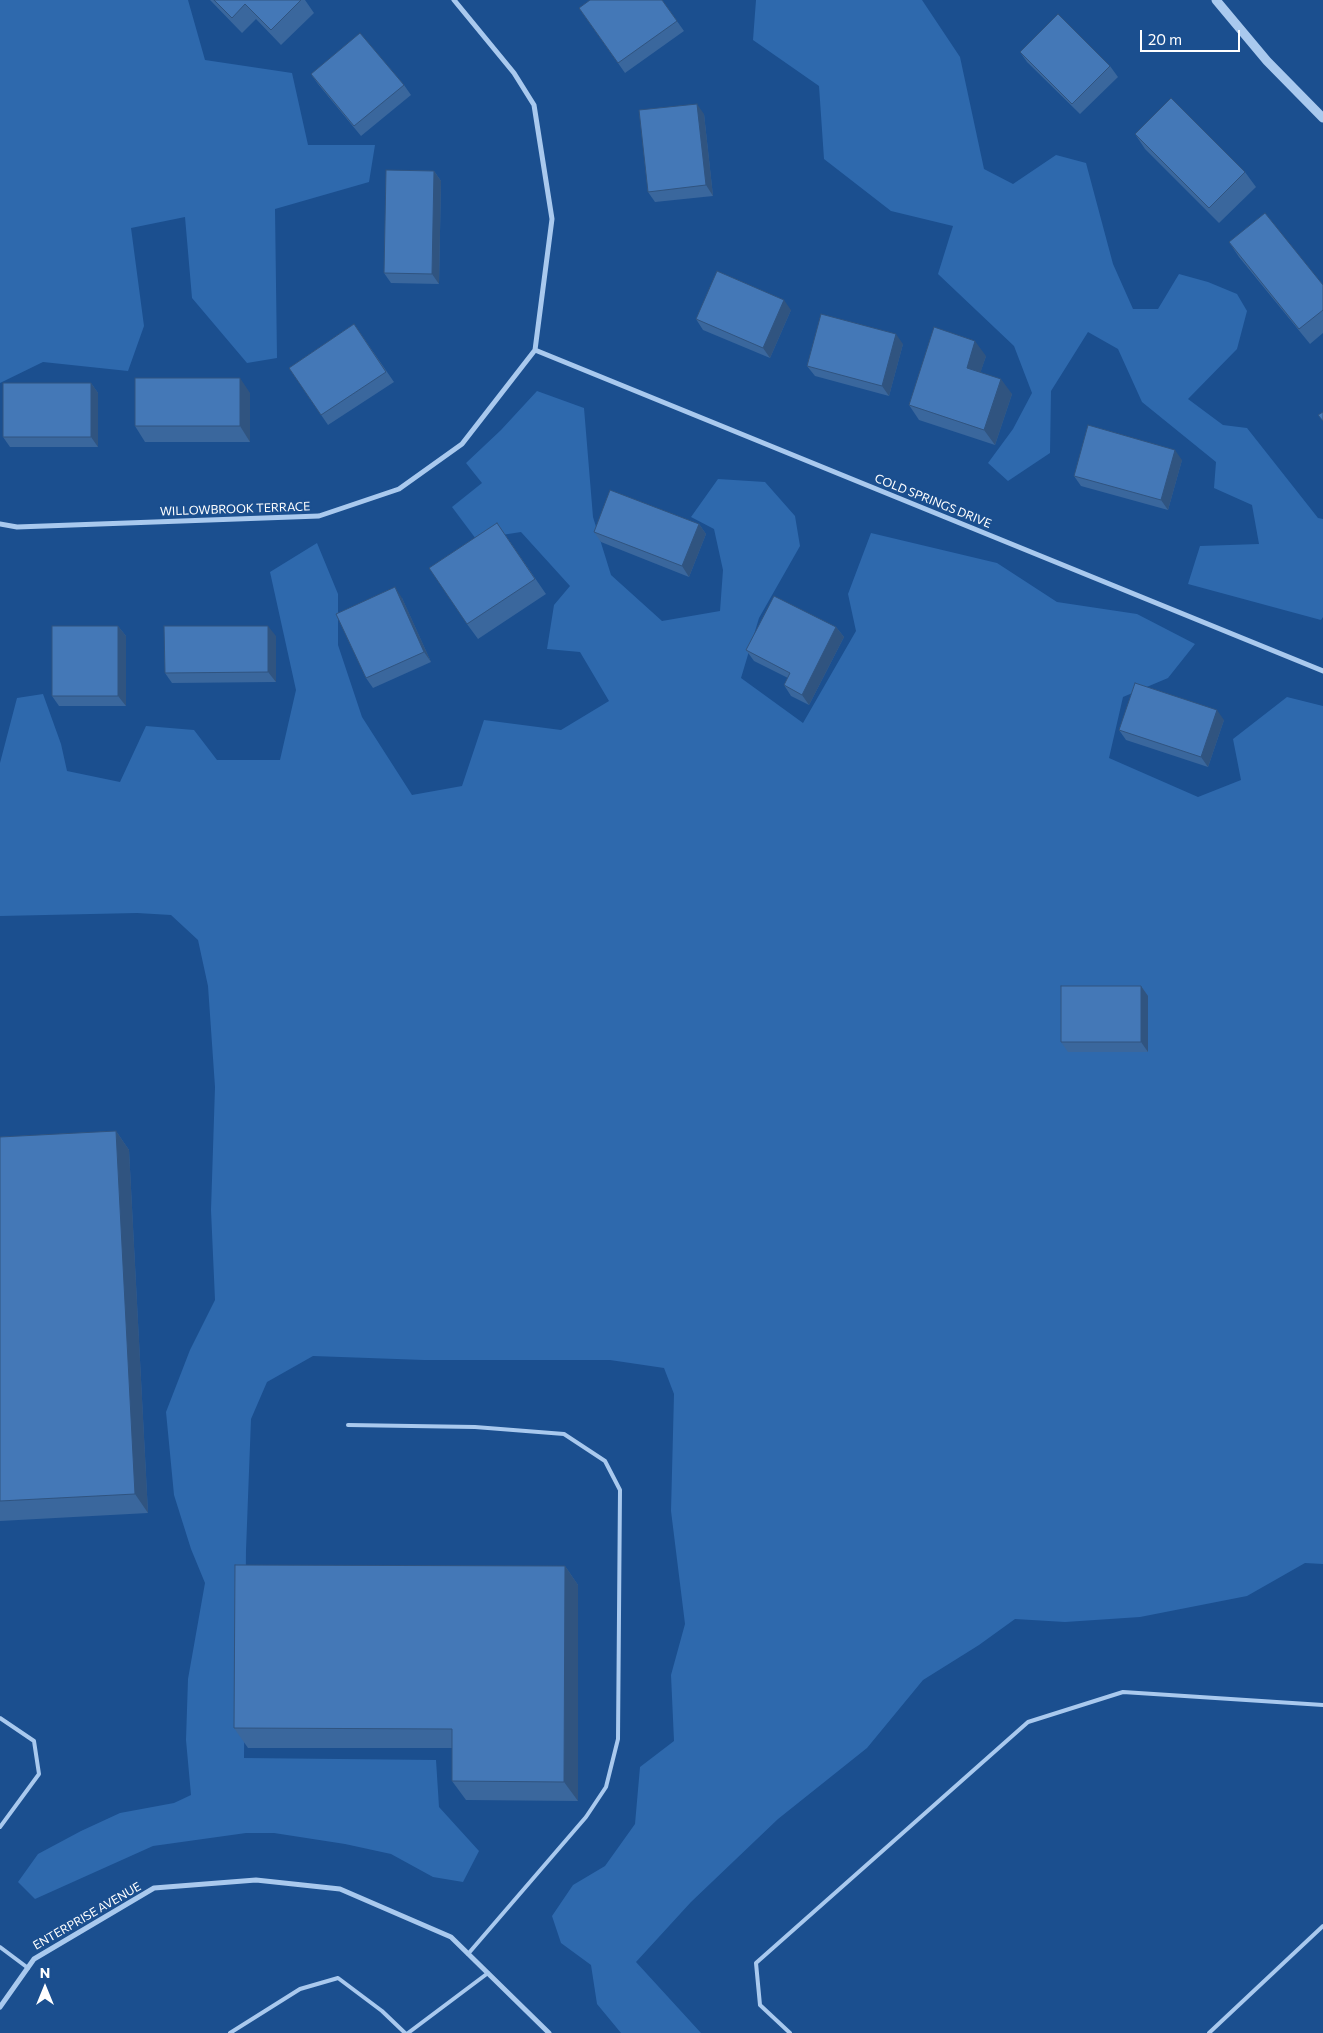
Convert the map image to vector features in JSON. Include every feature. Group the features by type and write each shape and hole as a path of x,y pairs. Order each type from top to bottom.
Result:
{"street":[{"path":"454,0 514,73 534,105 552,219 535,350"},
{"path":"1216,0 1267,61 1323,118"},
{"name":"WILLOWBROOK TERRACE","path":"0,524 17,527 320,516 399,489 462,444 535,350"},
{"name":"COLD SPRINGS DRIVE","path":"535,350 1323,671"},
{"name":"ENTERPRISE AVENUE","path":"0,2007 34,1959 154,1888 256,1880 340,1889 451,1937 549,2033"}],"lane":[{"path":"348,1425 475,1427 564,1434 605,1461 620,1490 618,1739 606,1787 586,1816 468,1954"},
{"path":"790,2033 760,2005 756,1963 1028,1722 1123,1692 1323,1705"},
{"path":"0,1718 34,1741 38,1774 0,1828"},
{"path":"1209,2033 1323,1926"},
{"path":"0,1947 28,1968"},
{"path":"408,2033 488,1973"},
{"path":"230,2033 300,1989 338,1978 382,2011 404,2033"}],"shaded area":[{"path":"0,0 188,0 205,60 292,73 308,145 375,145 369,182 275,209 277,358 247,363 192,298 185,217 131,228 144,326 128,371 43,362 0,383"},
{"path":"756,0 922,0 960,57 984,169 1013,184 1056,155 1086,163 1113,264 1133,309 1158,309 1179,274 1208,282 1237,294 1247,311 1237,349 1188,399 1223,425 1247,428 1318,518 1323,519 1323,617 1321,620 1188,584 1200,546 1259,544 1252,505 1214,488 1216,462 1142,402 1118,349 1088,332 1051,391 1050,453 1008,481 988,463 1013,429 1032,393 1014,346 938,274 953,226 891,211 824,159 819,86 753,40"},
{"path":"537,391 584,408 593,517 611,575 662,621 720,611 723,570 714,529 691,517 718,479 765,482 795,516 800,546 759,618 741,678 803,723 856,631 848,594 871,533 997,563 1057,602 1137,614 1195,644 1168,678 1123,697 1109,758 1198,797 1241,780 1233,739 1287,697 1323,706 1323,1564 1305,1563 1247,1596 1140,1617 1065,1622 1015,1619 979,1645 923,1680 867,1748 778,1819 691,1902 636,1962 701,2033 621,2033 597,2004 591,1965 561,1943 552,1916 573,1885 605,1866 635,1824 640,1767 674,1741 671,1675 685,1624 671,1511 674,1394 664,1368 610,1360 424,1360 313,1356 267,1382 251,1419 246,1550 244,1758 436,1760 439,1807 479,1851 463,1882 433,1877 391,1854 345,1844 274,1833 246,1833 153,1846 35,1899 18,1882 38,1854 81,1831 120,1813 174,1803 191,1795 186,1740 188,1679 205,1583 191,1549 174,1495 166,1412 190,1350 215,1300 211,1210 215,1087 208,986 198,940 171,915 137,913 0,916 0,763 17,698 43,694 61,744 67,771 120,782 146,726 194,730 217,760 280,760 296,690 270,572 317,543 338,594 338,645 362,717 412,795 462,786 484,720 561,730 609,701 580,652 547,649 554,605 570,586 521,532 476,539 452,507 482,483 466,463 501,430"}],"building":[{"path":"214,0 301,0 271,30 245,4 232,18"},
{"path":"590,0 662,0 677,21 618,63 579,8"},
{"path":"1058,14 1110,66 1072,104 1020,52"},
{"path":"360,33 404,85 354,126 311,74"},
{"path":"1171,98 1245,172 1209,208 1135,134"},
{"path":"697,104 706,185 648,192 639,110"},
{"path":"386,170 434,171 432,274 384,273"},
{"path":"1265,213 1323,285 1323,310 1299,329 1229,242"},
{"path":"717,271 784,300 763,348 696,319"},
{"path":"821,314 896,334 882,386 807,366"},
{"path":"354,324 386,372 321,415 289,368"},
{"path":"934,327 975,341 967,368 1001,379 984,430 909,405"},
{"path":"135,378 240,378 240,426 135,426"},
{"path":"3,383 91,383 91,437 3,437"},
{"path":"1323,412 1323,421 1318,415"},
{"path":"1088,425 1175,450 1161,500 1074,476"},
{"path":"610,490 699,524 682,566 594,532"},
{"path":"497,523 535,579 467,624 429,568"},
{"path":"395,587 424,652 366,678 336,614"},
{"path":"774,596 836,627 802,695 784,685 790,673 746,650"},
{"path":"52,626 118,626 118,696 52,696"},
{"path":"164,626 268,626 268,672 165,673"},
{"path":"1135,683 1217,710 1201,757 1119,730"},
{"path":"1061,986 1141,986 1141,1042 1061,1042"},
{"path":"116,1131 135,1494 0,1501 0,1137"},
{"path":"235,1565 565,1566 564,1782 452,1781 452,1729 234,1728"}]}
